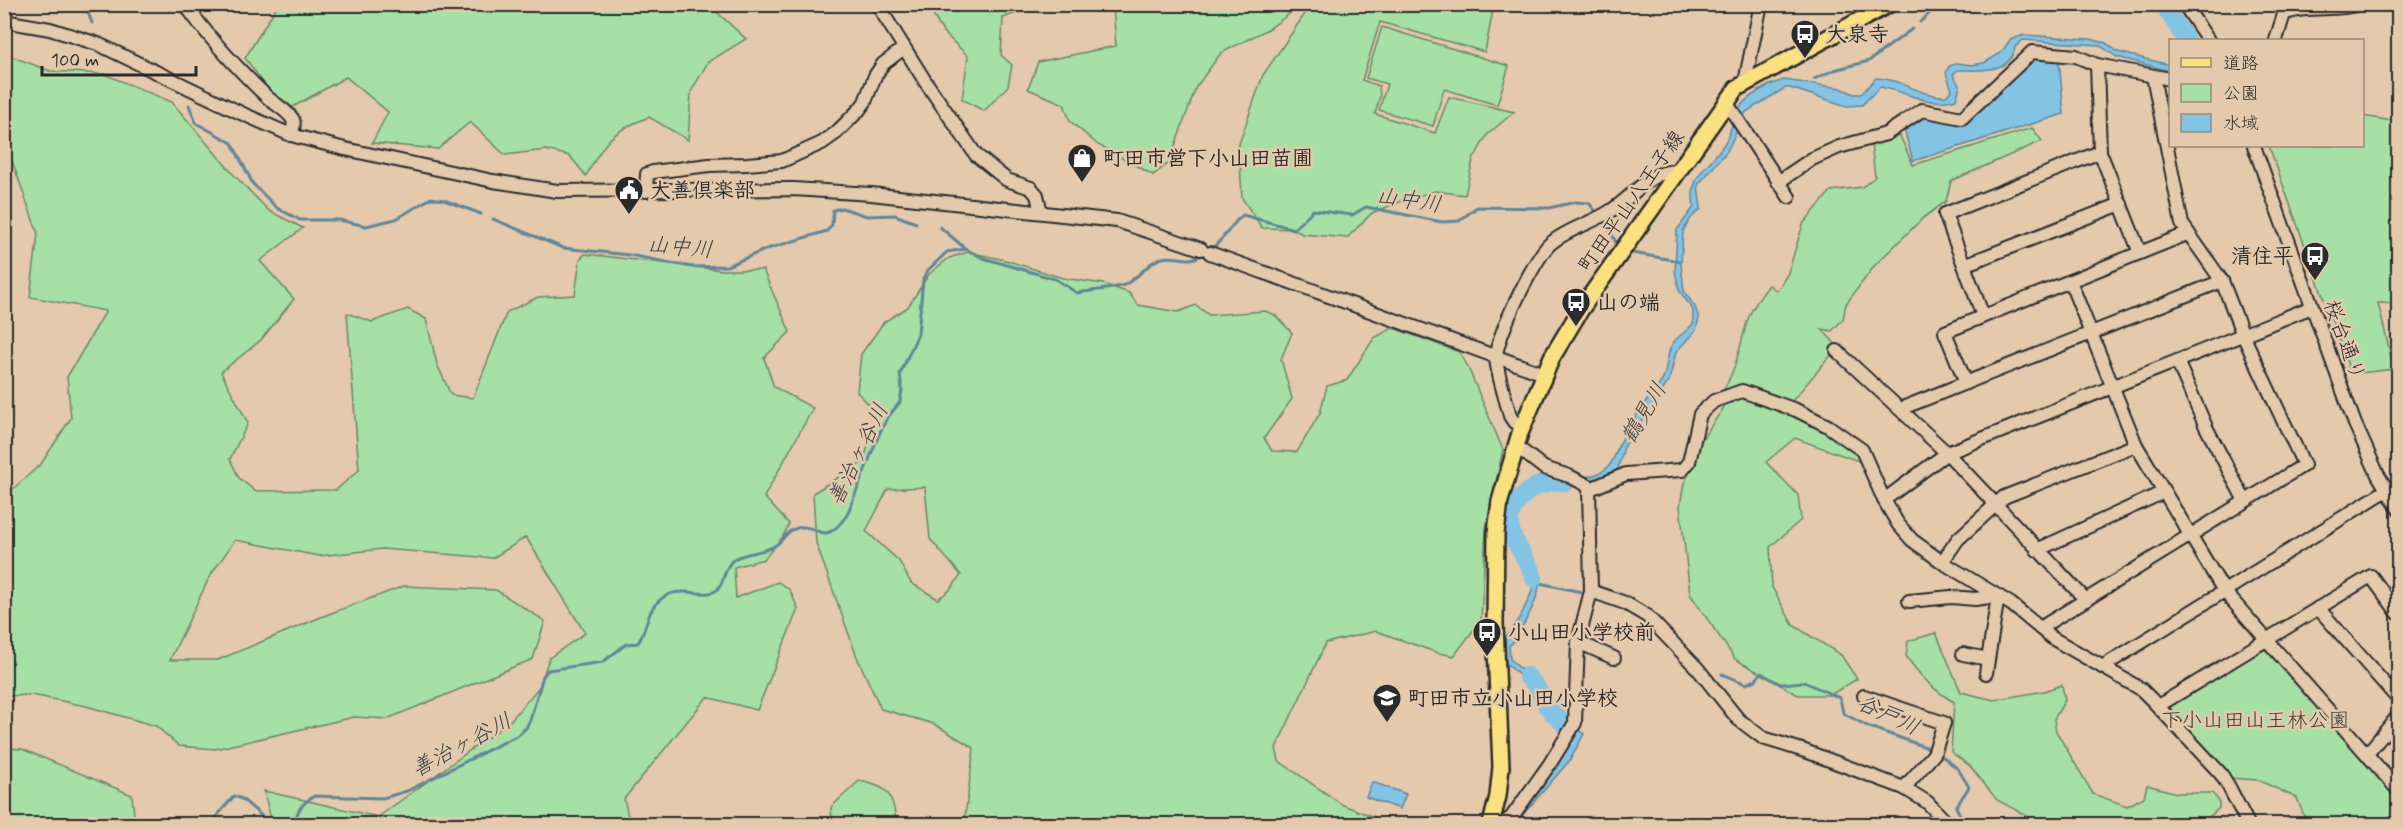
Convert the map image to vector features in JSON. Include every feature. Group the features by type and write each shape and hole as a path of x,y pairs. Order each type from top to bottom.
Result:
{"main road":[{"name":"町田平山八王子線","path":"1491,825 1498,795 1501,767 1494,558 1500,501 1523,425 1544,374 1565,333 1677,171 1730,108 1744,82 1804,52 1889,4"}],"street":[{"path":"185,4 207,33 250,80 272,102 292,117 294,124 291,135"},
{"path":"877,4 976,155 1007,180 1032,188 1037,195 1041,212"},
{"path":"1744,82 1761,4"},
{"path":"2184,4 2207,39"},
{"path":"2276,39 2284,14 2293,10 2337,10 2360,4"},
{"path":"4,21 50,29 98,44 291,135 345,149 537,189 557,191 751,188 814,190 1106,219 1145,229 1544,374"},
{"path":"646,191 647,174 653,172 709,165 766,163 782,160 822,143 836,133 859,110 883,64 904,48"},
{"path":"1778,182 1812,159 1839,147 1886,134 1922,110 1962,118 2032,52 2076,57 2097,65 2169,79"},
{"path":"2097,65 2100,152 2140,253"},
{"path":"2040,628 2304,465 2243,335 2222,281 2182,224 2153,75"},
{"path":"1730,108 1789,197"},
{"name":"桜台通り","path":"2254,147 2355,424 2398,508"},
{"path":"1983,316 1945,214 2100,152"},
{"path":"1523,425 1514,422 1510,416 1496,356 1524,281 1544,249 1563,235 1611,212 1633,194 1642,183 1664,171 1677,171"},
{"path":"1964,265 2121,204"},
{"path":"1966,383 1945,332 2187,234"},
{"path":"2070,281 2136,445 2224,591 2398,790"},
{"path":"1900,409 2222,281"},
{"path":"1884,500 1947,453 2312,308"},
{"path":"1837,351 1947,453 2086,600"},
{"path":"2177,361 2205,427 2245,501"},
{"path":"1589,488 1626,474 1682,470 1689,462 1700,414 1714,401 1742,391 1796,410 1828,426 1862,450 1884,500 1898,524 1912,540 1942,562 1998,596 2040,628 2141,689 2221,774 2248,825"},
{"path":"1942,562 1958,539 2004,496 2136,445"},
{"path":"1516,446 1544,468 1569,476 1589,488"},
{"path":"1502,825 1511,818 1571,731 1578,642 1591,591 1589,488"},
{"path":"2102,667 2387,490"},
{"path":"2037,550 2164,492"},
{"path":"2158,706 2371,576 2398,613"},
{"path":"1591,591 1625,603 1647,616 1698,669 1738,719 1763,738 1904,788 1927,802 1948,825"},
{"path":"1909,601 1998,596"},
{"path":"1986,673 1998,596"},
{"path":"2318,608 2398,699"},
{"path":"1578,642 1614,658"},
{"path":"1963,654 1988,658"},
{"path":"1864,696 1944,723 1935,750 1904,788"},
{"path":"2367,754 2398,716"}],"green space":[{"path":"279,4 709,5 746,39 708,62 691,92 688,140 649,117 626,127 610,139 586,176 570,156 546,150 505,155 470,122 438,149 372,143 388,112 346,77 291,108 272,94 245,58"},
{"path":"1292,4 1293,11 1270,28 1221,53 1196,87 1169,163 1153,175 1098,145 1070,121 1064,104 1028,89 1038,62 1116,46 1113,5"},
{"path":"927,5 1036,5 1003,18 1001,55 1012,65 1008,86 984,111 962,99 968,56 943,32"},
{"path":"1309,5 1494,5 1485,52 1380,22 1362,80 1379,86 1380,96 1375,114 1435,133 1449,97 1514,112 1487,135 1473,160 1465,195 1435,191 1404,200 1372,213 1347,238 1302,234 1294,229 1262,228 1242,198 1239,144 1263,75"},
{"path":"1382,27 1509,66 1497,105 1444,89 1433,126 1379,110 1387,84 1366,78"},
{"path":"5,54 50,71 104,74 172,102 233,174 269,211 303,228 260,261 294,299 261,340 221,372 248,423 230,459 239,478 255,491 336,490 359,470 347,313 372,322 408,309 426,319 437,364 451,395 473,398 507,312 538,297 575,295 580,259 585,254 722,270 763,270 790,332 764,358 774,387 813,408 764,497 789,524 782,538 764,559 734,567 736,598 778,582 790,590 798,609 757,710 707,697 624,799 630,824 272,824 264,791 378,817 509,722 540,686 549,658 585,633 526,537 493,558 382,549 319,556 235,540 210,576 170,660 218,660 326,615 404,586 496,590 545,621 533,659 387,719 354,717 215,749 179,746 156,726 86,706 32,695 5,696 5,496 41,464 71,418 67,377 106,311 30,297 38,234 5,141"},
{"path":"2364,116 2398,122 2398,304 2378,303 2394,369 2351,374 2269,147 2364,147"},
{"path":"2032,128 2042,141 1951,181 1946,201 1922,219 1875,265 1846,304 1843,319 1832,331 1822,329 1838,347 1792,401 1787,400 1783,407 1853,445 1861,462 1795,438 1766,462 1798,495 1801,520 1770,547 1772,587 1793,625 1841,655 1857,679 1830,695 1798,695 1735,659 1690,594 1680,506 1684,483 1694,464 1700,442 1723,409 1731,390 1724,389 1735,364 1749,317 1769,285 1777,291 1788,273 1803,224 1831,191 1862,187 1875,177 1871,144 1900,136 1913,165"},
{"path":"968,252 1005,260 1063,278 1104,284 1129,293 1138,305 1178,312 1196,305 1209,315 1265,311 1275,315 1292,333 1281,359 1292,399 1264,438 1272,451 1297,452 1320,413 1327,386 1347,380 1374,338 1393,328 1459,352 1467,365 1503,450 1486,528 1481,620 1454,656 1438,653 1376,631 1326,643 1276,748 1279,761 1343,805 1382,820 1382,824 964,824 974,748 934,724 881,709 857,657 816,543 813,493 863,462 878,414 857,392 861,354 884,322 908,307 929,274 949,258","holes":["925,487 930,539 961,575 950,590 938,599 911,583 899,561 866,531 888,489"]},
{"path":"1936,633 1961,692 1994,700 2044,691 2062,685 2065,700 2054,719 2056,731 2093,794 2127,806 2144,797 2147,785 2177,793 2212,793 2219,801 2219,808 2205,820 2195,824 2176,821 2169,824 2034,824 2033,819 1997,800 1970,766 1951,752 1954,702 1927,682 1906,656 1908,641"},
{"name":"下小山田山王林公園","path":"2261,649 2270,651 2398,799 2398,824 2307,824 2297,798 2258,780 2229,778 2170,711 2171,705"},
{"path":"5,748 22,749 132,795 135,824 5,824"},
{"path":"859,781 884,789 891,799 897,824 832,824 831,807"}],"water":[{"path":"2024,35 2090,39 2106,43 2118,52 2169,65 2169,71 2117,57 2099,45 2023,40 2015,47 2007,62 2001,66 1984,70 1958,70 1953,74 1960,87 1956,99 1926,100 1880,87 1862,105 1847,106 1785,88 1746,112 1727,151 1698,185 1701,209 1691,218 1683,231 1681,264 1684,291 1695,307 1699,318 1696,330 1676,352 1669,381 1624,447 1618,469 1605,477 1584,484 1535,487 1517,501 1514,512 1515,523 1536,569 1539,587 1527,619 1509,646 1510,659 1538,685 1549,710 1584,734 1570,760 1515,824 1510,824 1566,728 1544,711 1535,690 1505,662 1505,637 1513,629 1533,586 1528,564 1508,520 1511,499 1520,489 1531,484 1586,477 1598,474 1608,467 1638,412 1661,382 1673,343 1693,324 1693,310 1679,290 1675,271 1677,230 1694,207 1693,196 1697,179 1726,140 1738,110 1758,91 1784,80 1841,88 1854,94 1861,94 1876,78 1894,81 1928,94 1946,96 1952,90 1946,73 1949,66 1958,63 1971,65 1984,63 2001,53 2010,40"},
{"path":"2033,59 2059,60 2064,114 1913,161 1904,129 1922,116 1965,123"},
{"path":"1372,782 1406,794 1400,809 1366,797"}],"waterway":[{"name":"山中川","path":"85,4 92,23"},
{"path":"1920,22 1940,4"},
{"name":"鶴見川","path":"2169,4 2167,10 2185,39"},
{"path":"1814,79 1834,70 1869,61 1912,29"},
{"name":"山中川","path":"189,105 196,123 232,143 253,184 277,208 300,220 339,220 366,226 396,219 431,198 444,200 481,214"},
{"name":"山中川","path":"1211,249 1243,215 1294,229 1313,210 1352,215 1366,207 1442,222 1459,221 1477,207 1549,208 1576,202 1589,203 1596,212"},
{"name":"山中川","path":"493,219 563,248 629,255 692,267 727,266 767,249 827,231 832,225 833,210 842,208 867,216 895,215 916,223"},
{"name":"山中川","path":"1604,220 1618,246"},
{"name":"山中川","path":"940,227 966,249 983,258 1055,279 1077,293 1124,285 1157,259 1168,257 1192,259 1203,254"},
{"name":"善治ヶ谷川","path":"210,824 234,796 242,799 264,818 296,819 302,805 314,796 383,798 407,791 518,735 526,728 530,720 543,676 548,670 603,662 626,644 638,643 652,609 663,597 672,593 706,593 718,589 733,560 771,548 792,530 801,527 819,532 831,532 847,515 880,432 900,402 902,390 900,374 918,334 923,279 928,270 947,252 966,249"},
{"name":"山中川","path":"1627,252 1679,261"},
{"name":"鶴見川","path":"1534,578 1511,532 1512,512 1533,488 1549,482 1566,482"},
{"name":"谷戸川","path":"1535,582 1586,593"},
{"name":"谷戸川","path":"1722,674 1746,684 1756,680 1761,673 1780,684 1804,682 1840,698 1843,713 1867,726 1931,749"},
{"name":"鶴見川","path":"1527,676 1549,709 1571,730"},
{"name":"谷戸川","path":"1937,752 1958,769 1969,787 1956,807 1965,824"}],"place":[{"name":"大泉寺","path":"1805,60"},
{"name":"町田市営下小山田苗圃","path":"1082,184"},
{"name":"大善倶楽部","path":"629,216"},
{"name":"清住平","path":"2315,282"},
{"name":"山の端","path":"1576,328"},
{"name":"小山田小学校前","path":"1487,658"},
{"name":"町田市立小山田小学校","path":"1387,724"}]}
